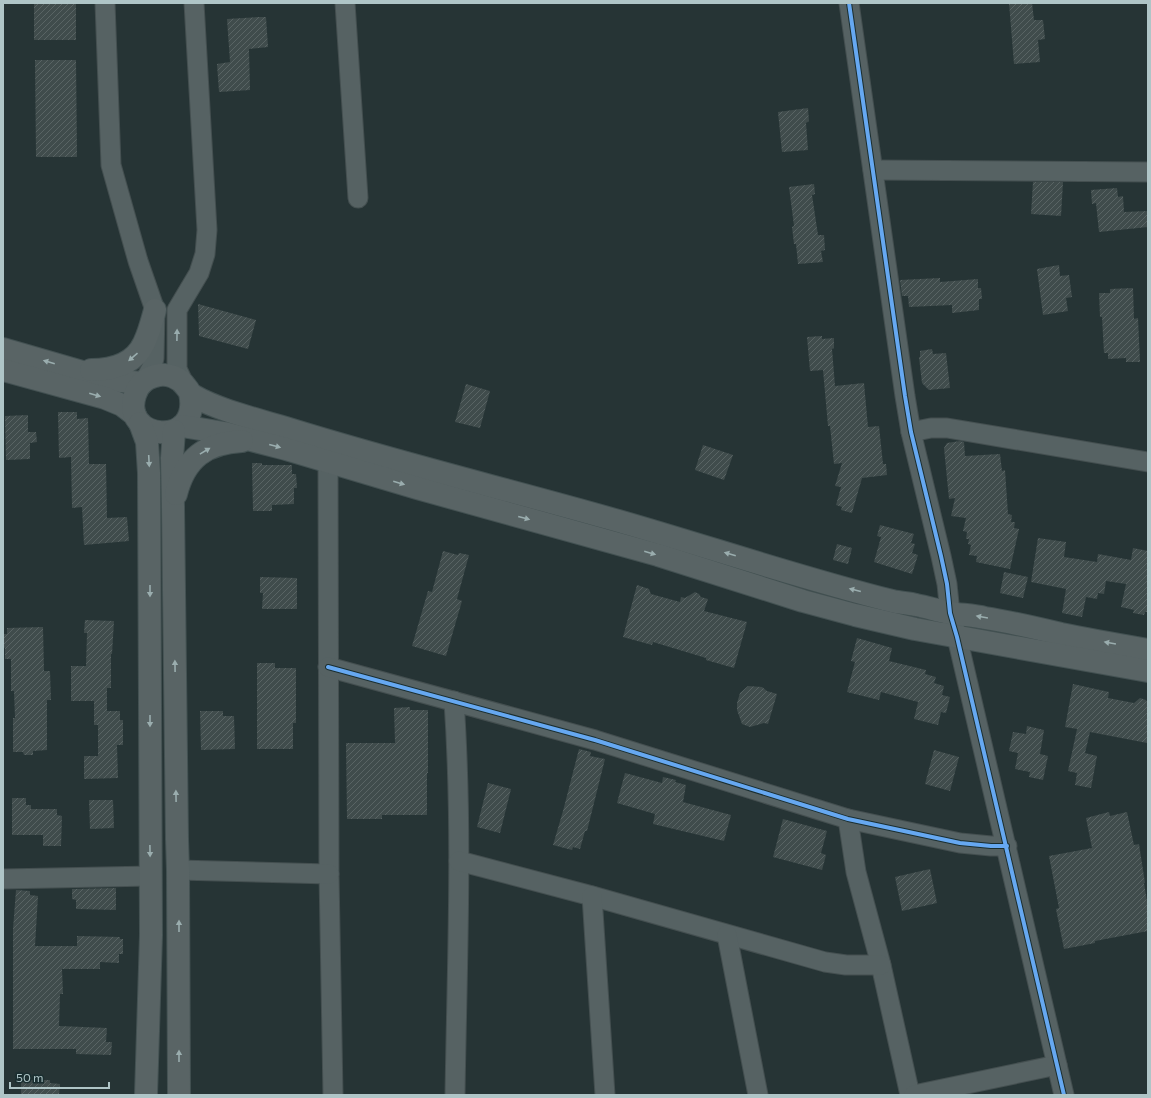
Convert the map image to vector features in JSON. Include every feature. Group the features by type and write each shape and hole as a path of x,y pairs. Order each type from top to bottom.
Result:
{"main road":[{"path":"78,370 107,370 121,365 135,357 144,343 155,310"},
{"path":"3,349 110,380 143,382"},
{"path":"3,370 105,398 122,405 147,429 156,433 165,433 178,428 188,419 192,402 188,389"},
{"path":"146,1095 151,876 149,473 147,442 133,406 134,396 138,387 153,376 162,374 171,376 179,380 188,389 221,407 369,454 607,518 837,586 894,601 950,613 981,617 1148,650"},
{"path":"178,428 217,431 253,440 658,555 826,608 884,622 1148,671"},
{"path":"178,428 172,458 178,870 179,1095"},
{"path":"173,507 182,477 192,461 198,455 211,447 223,443 253,440"}],"street":[{"path":"105,3 111,165 138,261 155,310 154,358 152,367 143,382"},
{"path":"188,389 177,369 177,310 199,273 206,254 207,230 194,3"},
{"path":"345,3 358,198"},
{"path":"849,3 911,432 942,556 950,613 957,636 1064,1095"},
{"path":"873,170 1148,172"},
{"path":"155,310 177,310"},
{"path":"911,432 931,428 948,428 1148,462"},
{"path":"328,462 329,874 333,1095"},
{"path":"328,667 595,740 848,819 960,843 984,846 1006,846"},
{"path":"454,701 457,752 459,861 455,1095"},
{"path":"848,819 856,872 881,965 910,1095"},
{"path":"459,861 592,896 826,962 846,965 881,965"},
{"path":"178,870 329,874"},
{"path":"3,879 151,876"},
{"path":"592,896 605,1095"},
{"path":"727,935 758,1095"},
{"path":"914,1095 1057,1065"}],"building":[{"path":"34,3 76,3 76,40 34,40"},
{"path":"1009,3 1032,3 1034,20 1043,20 1045,39 1038,40 1040,62 1014,64"},
{"path":"266,17 268,47 249,49 250,90 219,92 217,64 230,62 227,19"},
{"path":"35,60 76,60 77,157 36,157"},
{"path":"808,108 809,121 806,123 808,150 782,152 778,112"},
{"path":"1033,182 1063,182 1061,216 1031,214"},
{"path":"814,184 815,194 812,195 818,235 824,235 825,250 821,251 823,262 798,264 796,244 794,244 792,227 794,226 789,187"},
{"path":"1117,188 1118,197 1123,196 1124,212 1148,211 1148,227 1099,232 1096,203 1092,204 1091,190"},
{"path":"1059,265 1060,276 1069,275 1072,297 1066,298 1068,311 1043,315 1037,269"},
{"path":"940,278 940,282 978,279 978,288 981,288 982,299 979,299 979,310 952,313 952,305 909,307 908,296 902,296 900,280"},
{"path":"1133,288 1134,319 1138,318 1140,362 1126,362 1126,358 1108,359 1108,353 1104,353 1099,293 1110,293 1110,289"},
{"path":"198,304 256,320 248,349 199,336"},
{"path":"822,336 822,339 834,338 834,348 832,349 835,386 864,383 868,427 879,426 883,464 886,464 887,475 862,478 852,513 841,510 842,507 836,505 841,487 835,486 842,463 834,464 830,426 828,426 823,370 810,371 807,337"},
{"path":"932,349 933,354 946,353 950,388 929,390 922,383 919,357 920,351"},
{"path":"466,384 490,391 480,428 455,422"},
{"path":"58,412 77,412 77,419 88,418 89,464 106,464 107,518 127,517 129,541 84,545 82,507 72,508 71,457 59,458"},
{"path":"28,415 28,432 36,432 37,442 30,443 30,459 6,460 5,416"},
{"path":"960,441 964,442 965,456 1000,454 1002,471 1005,470 1008,514 1012,515 1011,522 1015,522 1014,528 1019,529 1010,569 976,562 977,556 969,555 971,545 968,544 969,539 966,539 967,532 963,531 966,518 951,516 955,498 949,499 944,448 947,443"},
{"path":"703,445 733,455 724,480 695,470"},
{"path":"252,463 262,463 262,465 292,465 292,474 296,474 297,488 294,488 294,504 272,505 272,511 253,511"},
{"path":"880,525 914,534 911,543 915,544 912,553 918,555 912,574 874,562 881,537 877,536"},
{"path":"1038,538 1066,542 1064,557 1097,562 1098,554 1131,560 1133,548 1148,551 1148,612 1145,612 1144,615 1133,613 1134,610 1121,607 1126,584 1106,581 1104,594 1098,593 1097,599 1086,597 1082,617 1062,613 1066,589 1031,582"},
{"path":"837,544 852,548 848,564 833,560"},
{"path":"443,551 458,555 459,553 469,555 457,599 462,601 446,656 412,646 428,591 432,592"},
{"path":"1004,572 1028,577 1023,598 1000,593"},
{"path":"260,577 297,578 297,609 262,609 263,593 260,593"},
{"path":"637,585 649,589 651,594 680,602 681,597 685,598 695,592 701,597 708,599 704,611 747,622 734,668 653,642 652,645 623,637"},
{"path":"85,620 114,621 111,654 111,688 107,688 107,711 120,711 120,720 123,720 123,745 117,745 118,778 84,779 84,756 98,756 98,725 94,725 94,701 71,701 71,666 86,666 87,633 84,633"},
{"path":"43,627 44,671 50,671 51,700 47,700 47,750 33,751 33,755 24,755 23,752 13,752 13,718 15,718 14,691 11,691 11,659 5,659 3,634 7,634 7,628"},
{"path":"857,638 892,648 889,661 926,670 925,674 936,677 934,683 944,686 942,695 950,697 946,713 941,712 938,725 914,719 918,702 881,692 879,700 847,692 855,662 851,661"},
{"path":"257,663 275,663 275,668 296,668 296,723 293,723 293,749 257,749"},
{"path":"1073,684 1109,692 1108,698 1134,703 1140,698 1146,700 1148,704 1147,743 1090,732 1085,753 1097,756 1091,788 1075,785 1077,773 1068,771 1077,729 1065,727"},
{"path":"748,686 762,687 767,691 777,694 768,724 764,723 750,727 742,724 737,710 737,703 740,693"},
{"path":"410,707 410,710 428,710 427,815 382,815 382,819 347,819 346,743 395,743 394,708"},
{"path":"200,711 223,711 223,716 234,716 235,749 201,750"},
{"path":"1027,726 1044,730 1040,754 1048,756 1043,780 1029,777 1030,772 1015,769 1018,753 1009,751 1013,732 1026,734"},
{"path":"579,749 591,752 590,756 605,759 587,831 585,831 580,849 573,847 572,850 553,845"},
{"path":"934,750 959,757 950,791 925,784"},
{"path":"625,773 662,783 663,777 676,780 675,782 686,785 683,802 731,815 724,841 653,824 655,814 617,803"},
{"path":"488,783 511,789 500,833 477,827"},
{"path":"12,798 26,798 26,805 31,805 31,809 57,809 57,815 62,816 61,846 43,846 43,835 12,835"},
{"path":"89,800 113,800 114,828 90,829"},
{"path":"1109,812 1110,816 1127,812 1134,845 1139,844 1148,908 1148,931 1095,941 1095,943 1064,949 1056,909 1059,908 1049,856 1092,848 1086,818"},
{"path":"783,819 827,831 821,853 826,855 822,870 773,857"},
{"path":"930,869 937,903 902,911 895,877"},
{"path":"116,888 116,910 76,909 76,900 72,899 72,889"},
{"path":"16,890 30,891 30,895 38,896 35,946 77,946 77,936 120,937 120,939 123,939 123,954 119,954 119,963 100,962 100,969 62,969 63,994 60,994 59,1026 107,1028 106,1042 112,1042 111,1055 76,1054 76,1049 13,1049 13,929"},
{"path":"21,1080 50,1080 50,1083 60,1084 59,1095 21,1095"}],"cycle path":[{"path":"849,3 911,432 941,556 947,584 950,613 957,637 1064,1095"},
{"path":"328,667 595,740 848,819 960,843 1007,846"}]}
